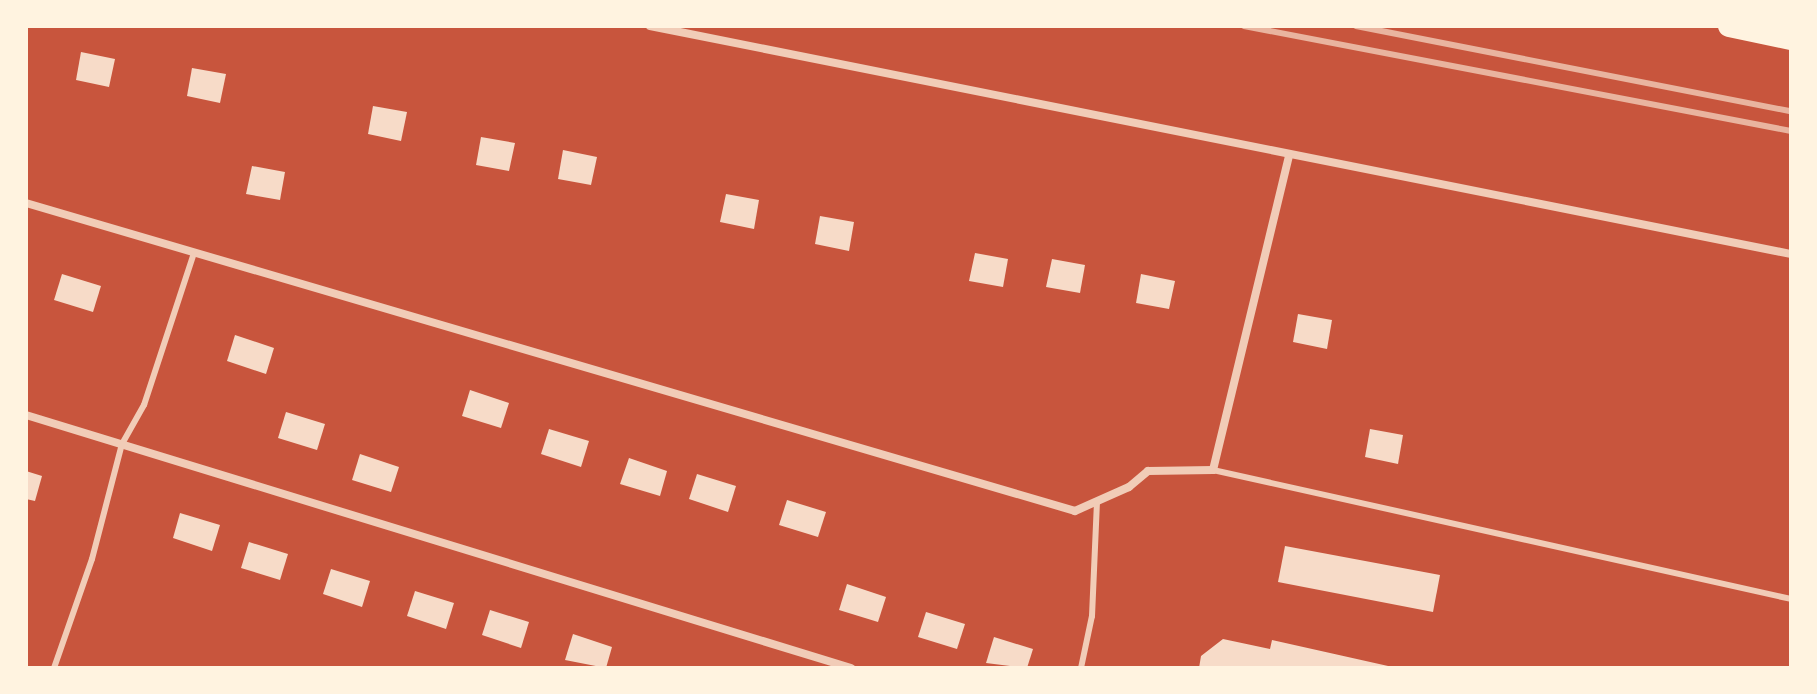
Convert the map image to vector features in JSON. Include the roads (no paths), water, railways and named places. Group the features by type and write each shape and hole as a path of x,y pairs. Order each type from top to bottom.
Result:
{"highway":[{"path":"1729,26 1791,39"}],"street":[{"path":"650,26 1791,254"},
{"path":"26,203 1075,511 1148,471 1213,470 1289,155"},
{"path":"26,415 851,668"}],"lane":[{"path":"54,668 92,559 122,444 144,405 194,253"},
{"path":"1213,470 1791,599"},
{"path":"1081,668 1092,616 1097,501"}],"railway":[{"path":"1244,26 1791,131"},
{"path":"1356,26 1791,111"}]}
